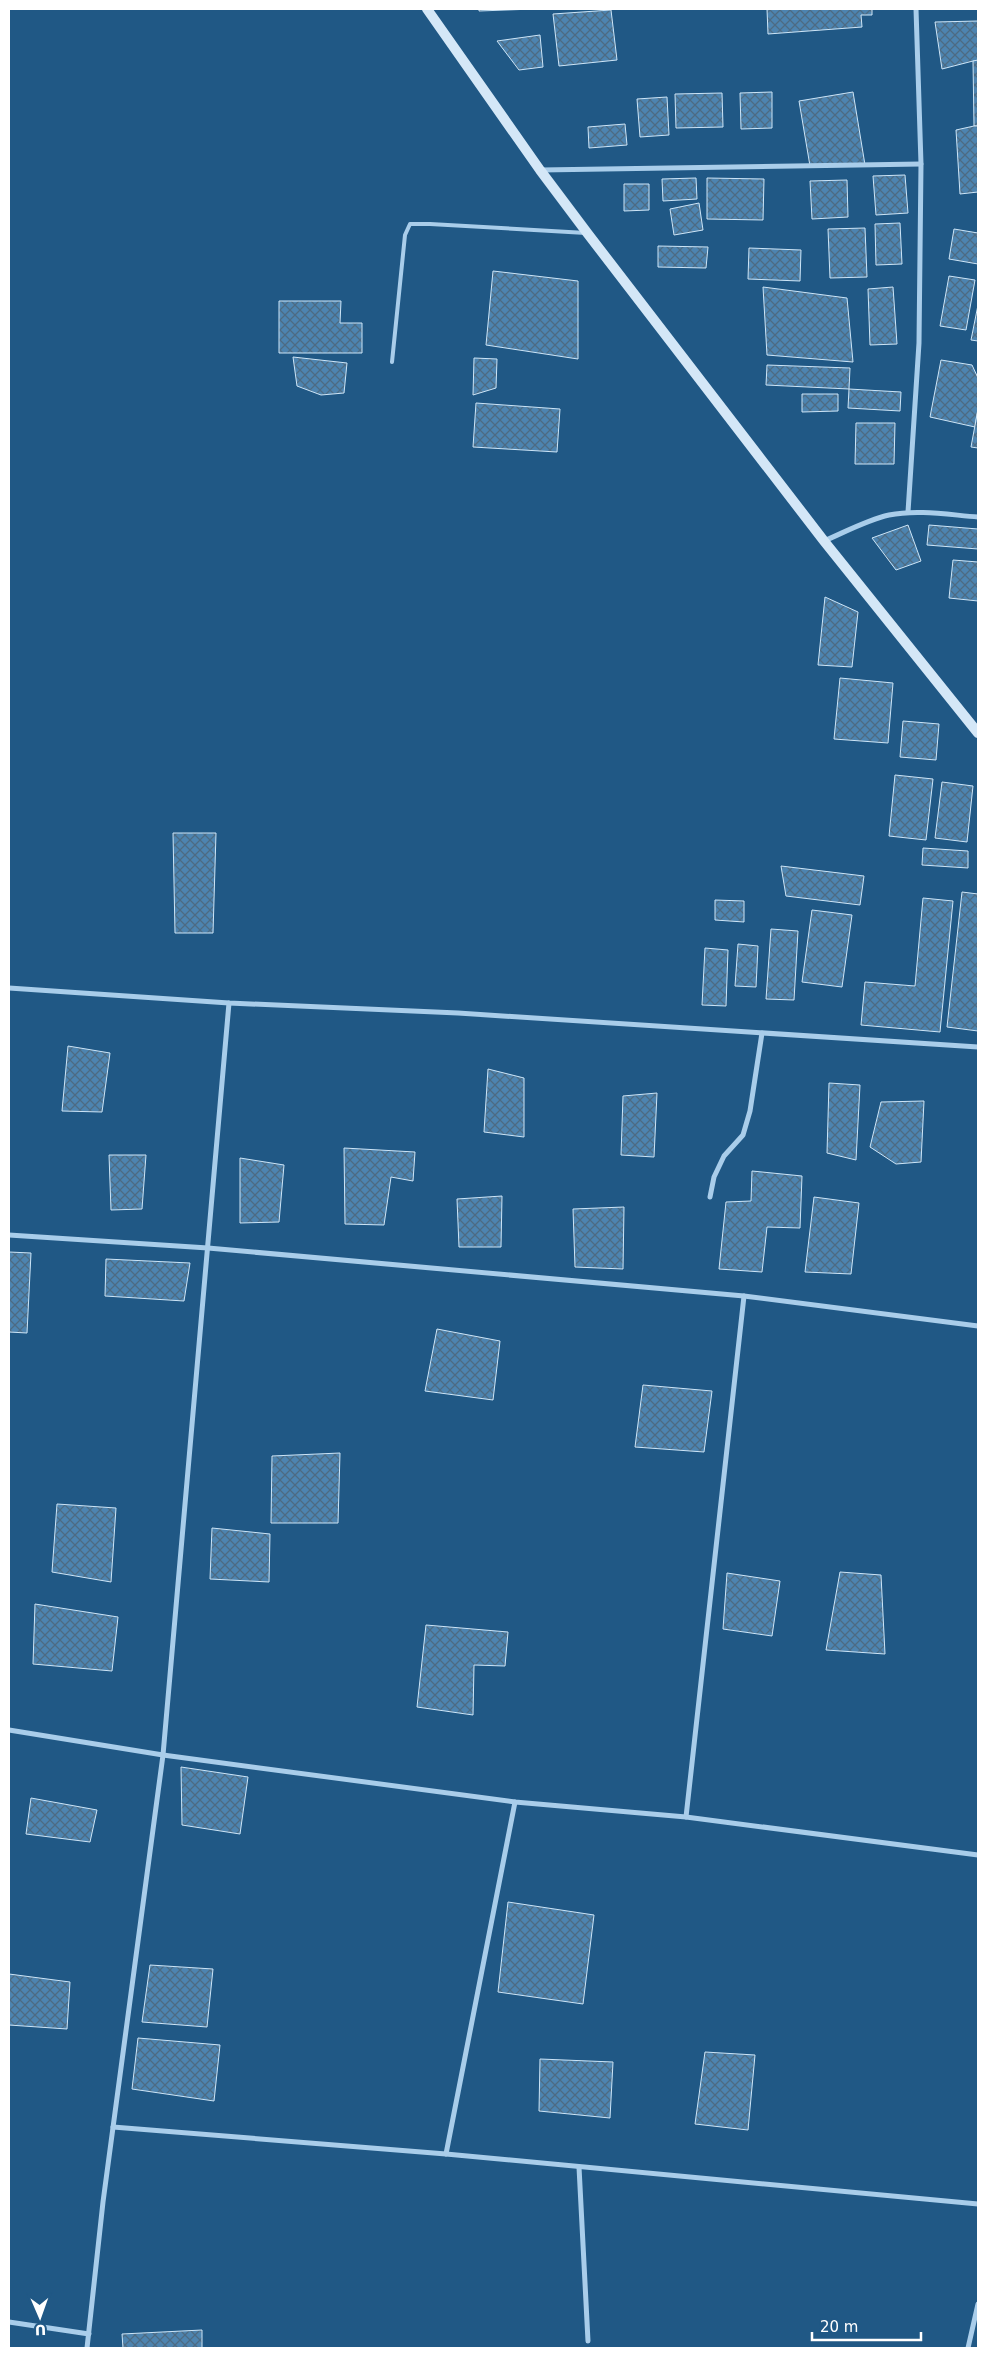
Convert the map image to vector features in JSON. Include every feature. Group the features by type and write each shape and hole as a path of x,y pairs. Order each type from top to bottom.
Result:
{"street":[{"path":"427,9 540,170 588,234 824,541 978,733"},
{"path":"908,512 919,343 921,164 916,9"},
{"path":"540,170 921,164"},
{"path":"824,541 875,519 908,512 978,517"},
{"path":"9,988 229,1003 458,1013 978,1047"},
{"path":"87,2348 113,2127 162,1754 229,1003"},
{"path":"710,1197 714,1177 724,1156 743,1135 750,1111 762,1033"},
{"path":"9,1235 208,1248 744,1296 978,1326"},
{"path":"686,1817 744,1296"},
{"path":"9,1730 162,1754 515,1802 686,1817 978,1855"},
{"path":"446,2154 515,1802"},
{"path":"113,2127 446,2154 978,2204"},
{"path":"579,2167 588,2342"},
{"path":"968,2348 978,2304"},
{"path":"9,2322 89,2334"}],"lane":[{"path":"392,362 405,235 410,224 588,234"}],"building":[{"path":"479,9 534,9 479,11"},
{"path":"767,9 872,9 872,15 861,15 862,27 768,34"},
{"path":"611,10 617,60 559,66 553,14"},
{"path":"978,21 978,61 942,69 935,22"},
{"path":"540,35 543,67 519,70 497,41"},
{"path":"978,60 978,126 974,126 973,61"},
{"path":"772,92 772,128 741,129 740,93"},
{"path":"853,92 865,165 810,166 799,101"},
{"path":"722,93 723,127 676,128 675,94"},
{"path":"667,97 669,135 640,137 637,99"},
{"path":"625,124 627,145 589,148 588,127"},
{"path":"978,126 978,192 960,194 956,130"},
{"path":"905,175 908,213 876,215 873,176"},
{"path":"696,178 697,199 663,201 662,179"},
{"path":"707,178 764,179 763,220 707,219"},
{"path":"847,180 848,217 812,219 810,181"},
{"path":"624,184 649,184 649,210 624,211"},
{"path":"699,203 703,230 674,235 670,209"},
{"path":"900,223 902,264 876,265 875,224"},
{"path":"865,228 867,277 830,278 828,229"},
{"path":"954,229 978,233 978,264 949,259"},
{"path":"658,246 708,247 706,268 658,267"},
{"path":"749,248 801,250 800,281 748,279"},
{"path":"493,271 578,281 578,359 486,345"},
{"path":"949,276 975,280 966,330 940,326"},
{"path":"763,287 847,298 853,362 767,355"},
{"path":"893,287 897,344 870,345 868,289"},
{"path":"279,301 341,301 340,323 362,323 362,353 279,353"},
{"path":"978,305 978,341 971,340"},
{"path":"293,357 347,363 344,393 321,395 297,386"},
{"path":"474,358 497,359 496,388 473,395"},
{"path":"941,360 972,365 978,378 978,409 975,427 930,417"},
{"path":"767,365 850,368 849,389 766,385"},
{"path":"849,389 901,392 900,411 848,408"},
{"path":"802,394 838,394 838,411 802,412"},
{"path":"476,403 560,409 557,452 473,447"},
{"path":"978,409 978,448 971,447"},
{"path":"856,423 895,423 894,464 855,464"},
{"path":"908,525 921,561 896,570 872,538"},
{"path":"929,525 978,529 978,549 927,545"},
{"path":"953,560 978,562 978,601 949,598"},
{"path":"825,597 858,612 852,667 818,665"},
{"path":"840,678 893,683 888,743 834,739"},
{"path":"903,721 939,724 936,760 900,757"},
{"path":"895,775 933,779 926,840 889,836"},
{"path":"942,782 973,786 967,842 935,838"},
{"path":"173,833 216,833 213,933 175,933"},
{"path":"923,848 968,851 968,868 922,865"},
{"path":"781,866 864,876 860,905 786,896"},
{"path":"962,892 978,894 978,1031 947,1027"},
{"path":"923,898 953,901 940,1032 861,1025 865,982 915,986"},
{"path":"715,900 744,901 744,922 715,920"},
{"path":"812,910 852,915 842,987 802,982"},
{"path":"771,929 798,931 794,1000 766,999"},
{"path":"738,944 758,946 756,987 735,986"},
{"path":"705,948 728,950 726,1006 702,1005"},
{"path":"68,1046 110,1053 102,1112 62,1111"},
{"path":"488,1069 524,1078 524,1137 484,1132"},
{"path":"829,1083 860,1085 856,1160 827,1153"},
{"path":"657,1093 654,1157 621,1155 623,1096"},
{"path":"924,1101 921,1162 896,1164 870,1147 881,1102"},
{"path":"344,1148 415,1152 413,1181 391,1177 384,1225 345,1224"},
{"path":"109,1155 146,1155 142,1209 111,1210"},
{"path":"240,1158 284,1165 279,1222 240,1223"},
{"path":"752,1171 802,1176 800,1228 767,1227 762,1272 719,1269 726,1202 751,1201"},
{"path":"502,1196 501,1247 459,1247 457,1199"},
{"path":"814,1197 859,1203 851,1274 805,1272"},
{"path":"624,1207 623,1269 575,1267 573,1209"},
{"path":"9,1252 31,1253 27,1333 9,1332"},
{"path":"106,1259 190,1263 184,1301 105,1296"},
{"path":"437,1329 500,1341 493,1400 425,1391"},
{"path":"643,1385 712,1391 704,1452 635,1447"},
{"path":"340,1453 338,1523 271,1523 272,1456"},
{"path":"57,1504 116,1508 111,1582 52,1572"},
{"path":"212,1528 270,1534 269,1582 210,1579"},
{"path":"840,1572 881,1575 885,1654 826,1650"},
{"path":"727,1573 780,1581 772,1636 723,1629"},
{"path":"35,1604 118,1617 112,1671 33,1664"},
{"path":"426,1625 508,1632 505,1666 474,1665 473,1715 417,1707"},
{"path":"181,1767 248,1777 240,1834 182,1825"},
{"path":"31,1798 97,1810 90,1842 26,1834"},
{"path":"508,1902 594,1915 583,2004 498,1992"},
{"path":"150,1965 213,1969 207,2027 142,2022"},
{"path":"9,1974 70,1982 67,2029 9,2025"},
{"path":"138,2038 220,2045 214,2101 132,2089"},
{"path":"705,2052 755,2055 748,2130 695,2124"},
{"path":"540,2059 613,2062 610,2118 539,2111"},
{"path":"202,2330 202,2348 123,2348 122,2334"}]}
